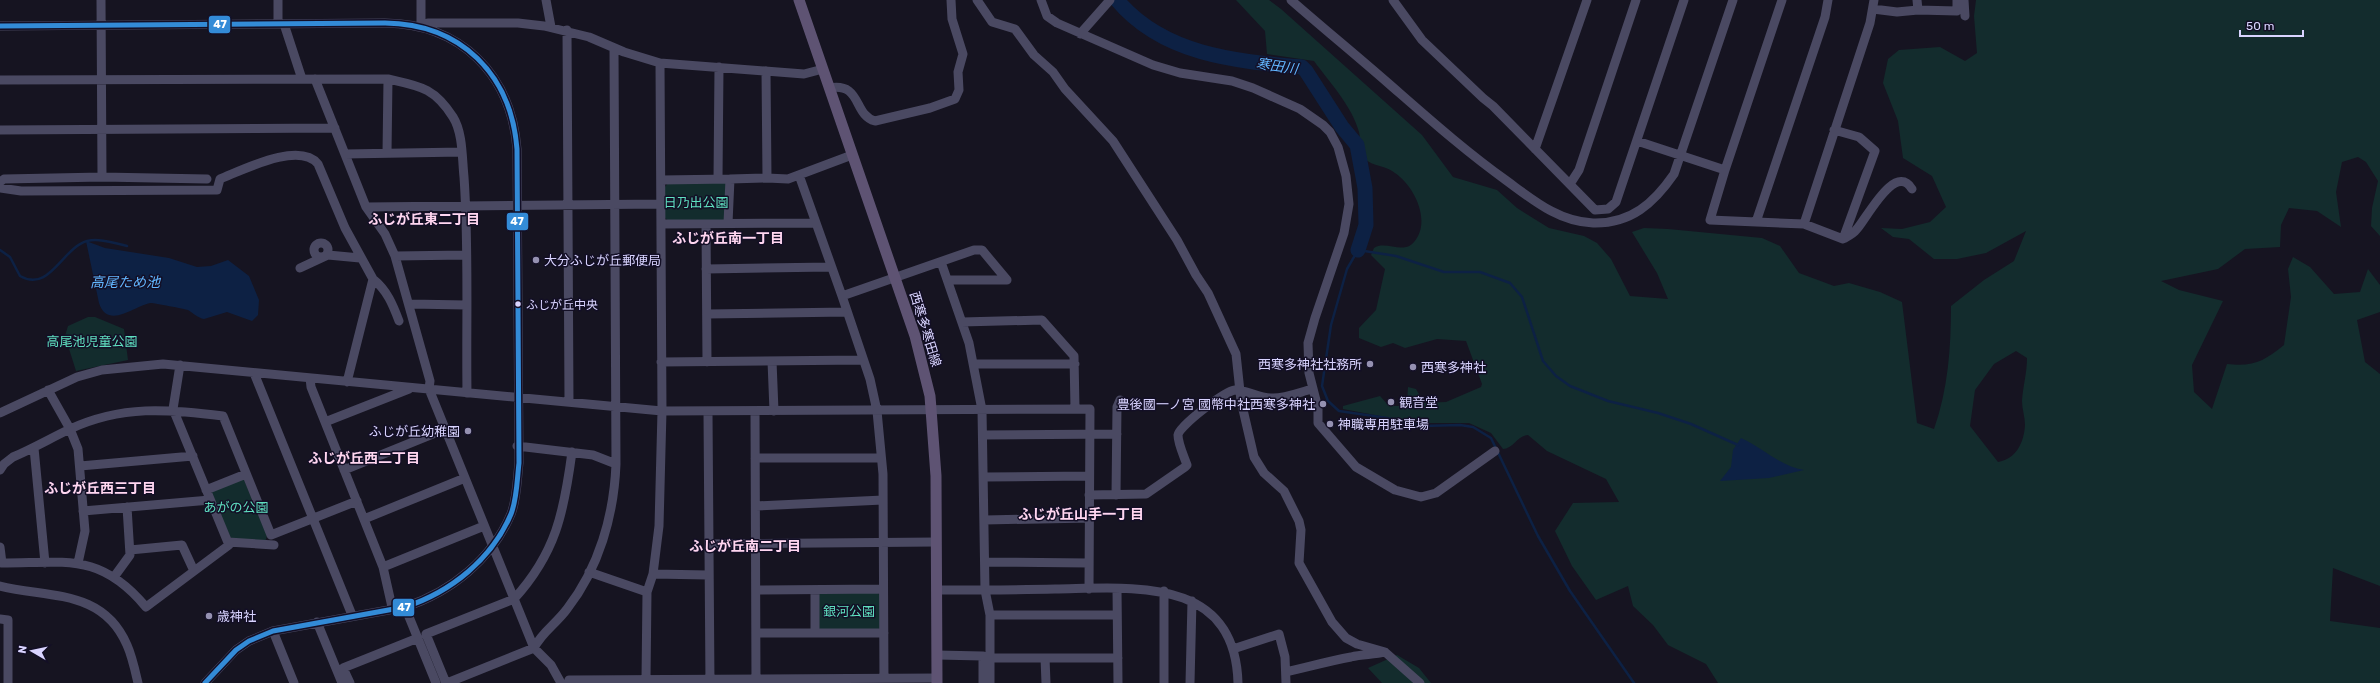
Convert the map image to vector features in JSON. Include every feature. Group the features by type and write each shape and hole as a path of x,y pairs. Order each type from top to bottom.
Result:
{"main road":[{"name":"西寒多寒田線","path":"799,0 915,336 932,411 936,542 937,680"}],"street":[{"path":"101,0 102,177"},
{"path":"278,0 281,24 302,79"},
{"path":"421,0 421,26"},
{"path":"546,0 551,27"},
{"path":"829,88 839,87 850,91 866,116 875,121 904,112 930,108 955,99 959,90 958,72 963,54 952,19 950,0"},
{"path":"977,0 992,22 1015,29 1034,55 1053,72 1065,89 1113,141 1129,163 1182,248 1196,275 1214,303 1235,348 1241,401 1254,457 1264,473 1284,491 1299,521 1301,530 1298,563 1303,574 1338,630 1357,644 1385,652 1420,683"},
{"path":"1041,0 1045,12 1051,19 1080,34 1157,66 1180,73 1232,81 1252,88 1300,109 1330,132 1336,142 1343,164 1348,187 1349,210 1340,248 1315,318 1308,343 1308,366 1312,389 1318,408 1318,423 1356,467 1403,494 1421,497 1436,493 1495,451"},
{"path":"1080,34 1110,0"},
{"path":"1290,0 1465,151 1546,209 1562,217 1593,223 1619,220 1633,214 1659,195 1674,174 1732,0"},
{"path":"1393,0 1422,40 1493,106 1595,210 1608,209 1616,202 1684,0"},
{"path":"1535,148 1587,0"},
{"path":"1570,184 1579,170 1636,0"},
{"path":"1782,0 1725,170 1710,220 1804,224 1843,239"},
{"path":"1756,222 1825,17 1828,0"},
{"path":"1917,0 1918,10"},
{"path":"1804,224 1873,4 1897,12 1918,10 1957,11 1957,0"},
{"path":"1964,0 1965,16"},
{"path":"0,26 385,23 421,26 447,36 468,49 483,64 502,91 512,115 516,136 517,446 519,463 516,493 511,514 492,546 454,584 426,600 405,606 273,631 249,641 236,650 205,683"},
{"path":"421,26 428,23 494,23 551,27 589,36 614,48 660,62 804,74 823,69"},
{"path":"567,30 569,402"},
{"path":"572,452 564,507 553,541 541,564 514,599 426,634 446,683 534,648 540,635 567,609 589,572 609,520 616,464 614,48"},
{"path":"646,679 647,592 653,574 659,526 662,411 660,62"},
{"path":"718,179 719,67"},
{"path":"766,71 766,178"},
{"path":"0,80 388,78 417,84 431,92 454,118 462,152 466,206 467,393"},
{"path":"387,153 388,78"},
{"path":"316,79 366,206 385,234 396,256 430,381 429,389 492,546 534,648 551,665 561,683"},
{"path":"0,130 335,128"},
{"path":"1834,130 1859,137 1875,151 1843,239"},
{"path":"1637,141 1725,170"},
{"path":"345,154 462,152"},
{"path":"0,188 21,191 217,190 220,179 284,156 305,155 318,164 345,228 360,258 372,279 380,285 392,302 400,321"},
{"path":"660,180 788,179 852,155"},
{"path":"799,175 842,296 863,360 877,411 883,500 884,680"},
{"path":"0,182 4,179 102,177 207,179"},
{"path":"728,223 730,179"},
{"path":"1843,239 1856,231 1888,186 1896,182 1905,183 1912,189"},
{"path":"366,206 661,204"},
{"path":"661,224 816,222"},
{"path":"706,224 707,362"},
{"path":"842,296 974,250 982,250 1007,280 948,280"},
{"path":"300,268 331,255 360,258"},
{"path":"396,256 466,256"},
{"path":"941,262 962,322 974,364 982,410 985,477 984,590 990,615 990,683"},
{"path":"706,269 832,267"},
{"path":"348,382 372,279"},
{"path":"410,304 466,305"},
{"path":"706,314 847,312"},
{"path":"962,322 1042,320 1074,356 1075,409"},
{"path":"662,362 863,360"},
{"path":"772,361 774,411"},
{"path":"0,413 48,390 102,370 148,364 180,365 662,411 708,413 774,411 1090,409 1089,589"},
{"path":"974,364 1074,364"},
{"path":"0,547 2,563 78,563 103,570 132,590 146,607 229,545 174,409 180,365"},
{"path":"254,373 352,615"},
{"path":"310,378 311,387 384,567 392,608"},
{"path":"325,422 412,388"},
{"path":"1089,495 1146,494 1187,465 1178,436 1183,427 1221,396 1231,391 1241,391 1273,398 1312,389"},
{"path":"48,390 70,429 78,449 84,531 78,563"},
{"path":"1116,495 1117,407 1120,400"},
{"path":"0,470 4,464 13,457 70,429 114,414 140,410 174,409 223,416 271,535 357,501"},
{"path":"755,412 756,681"},
{"path":"708,413 708,575 710,681"},
{"path":"344,470 445,429"},
{"path":"983,435 1116,434"},
{"path":"517,446 593,455 616,464"},
{"path":"34,448 44,563"},
{"path":"80,466 193,456"},
{"path":"755,458 881,458"},
{"path":"206,490 246,474"},
{"path":"985,477 1089,476"},
{"path":"364,519 465,478"},
{"path":"83,511 210,500"},
{"path":"756,506 883,500"},
{"path":"114,577 130,556 128,507"},
{"path":"985,520 1089,518"},
{"path":"384,567 484,526"},
{"path":"228,542 274,546"},
{"path":"709,544 936,542"},
{"path":"130,550 182,545 194,571"},
{"path":"985,562 1089,563"},
{"path":"589,572 647,592"},
{"path":"653,574 708,575"},
{"path":"0,586 83,601 105,614 122,633 128,646 138,683"},
{"path":"756,590 884,589"},
{"path":"1117,589 1118,683"},
{"path":"936,590 1150,589 1164,591 1192,601 1218,624 1232,648 1237,666 1238,683"},
{"path":"815,590 815,633"},
{"path":"1164,591 1164,683"},
{"path":"1190,683 1192,601"},
{"path":"405,606 436,683"},
{"path":"990,615 1117,615"},
{"path":"0,619 8,620 8,683"},
{"path":"317,622 342,683"},
{"path":"273,631 294,683"},
{"path":"756,633 884,633"},
{"path":"1232,648 1279,634 1286,672 1286,683"},
{"path":"350,683 343,668 418,638"},
{"path":"1286,672 1343,658 1364,654 1374,655 1385,652"},
{"path":"937,655 983,656 983,683"},
{"path":"990,658 1118,658"},
{"path":"1045,658 1046,683"},
{"path":"568,683 569,680 646,679 662,681 937,680"}],"green space":[{"path":"1236,0 1269,0 1281,9 1422,135 1453,177 1497,190 1517,208 1549,228 1584,236 1597,243 1611,259 1630,296 1668,299 1657,273 1632,232 1644,228 1762,238 1780,246 1799,273 1834,286 1849,283 1880,292 1902,302 1917,423 1934,429 1946,384 1951,306 1984,280 2014,261 2026,231 1986,253 1957,259 1934,259 1909,239 1893,237 1881,228 1902,229 1930,222 1946,207 1932,176 1903,158 1898,121 1883,83 1888,59 1899,50 1940,47 1965,61 1977,53 1974,16 1976,0 2380,0 2380,236 2371,226 2372,208 2378,181 2366,162 2358,157 2342,162 2336,192 2341,227 2317,211 2289,208 2281,225 2280,247 2245,249 2218,269 2161,281 2179,290 2223,301 2192,365 2194,392 2212,409 2227,364 2244,365 2258,362 2284,345 2291,297 2288,269 2293,257 2310,267 2334,294 2360,292 2368,269 2380,285 2380,312 2357,320 2365,362 2380,374 2380,586 2333,568 2330,621 2380,628 2380,683 1718,683 1706,664 1668,645 1653,625 1633,606 1628,586 1596,600 1572,566 1555,531 1573,503 1619,502 1606,479 1547,451 1528,435 1521,438 1510,447 1503,449 1491,433 1469,423 1417,423 1343,409 1343,406 1380,396 1389,406 1403,406 1407,403 1408,387 1416,389 1424,403 1446,402 1481,387 1482,384 1466,341 1437,339 1405,348 1393,343 1381,347 1359,338 1359,328 1376,310 1385,269 1371,255 1374,248 1384,246 1400,248 1410,246 1414,242 1419,234 1421,224 1421,214 1418,204 1409,186 1402,179 1392,171 1365,159 1361,149 1356,122 1340,95 1314,61 1267,54 1265,31","holes":["2016,351 2027,358 2022,401 2025,425 2023,438 2014,454 1998,462 1970,426 1975,390 1994,364"]},
{"name":"日乃出公園","path":"668,183 725,183 727,185 724,221 669,221 665,218 665,187"},
{"name":"高尾池児童公園","path":"88,317 95,317 124,329 128,360 76,371 65,336 68,326"},
{"name":"あがの公園","path":"243,477 267,536 265,542 231,539 211,491"},
{"name":"銀河公園","path":"876,592 880,595 880,628 877,630 820,629 817,627 819,593"},
{"path":"1397,655 1419,668 1431,683 1382,683 1368,668"}],"water":[{"name":"高尾ため池","path":"86,241 105,248 169,258 197,267 211,266 228,260 249,276 259,300 258,315 252,321 227,312 204,319 188,310 151,303 116,316 109,315 103,311 99,303"},
{"path":"1741,438 1779,461 1804,470 1769,478 1720,481 1731,467 1733,450"}],"waterway":[{"name":"寒田川","path":"1117,0 1135,18 1156,33 1178,44 1226,58 1302,67 1306,71 1342,127 1357,145 1365,188 1366,225 1358,250"},
{"path":"0,250 10,257 20,276 30,280 40,279 48,274 78,245 87,241 102,240 127,246"},
{"path":"1634,683 1570,591 1538,536 1491,438 1473,427 1460,425 1422,426 1387,418 1339,411 1328,401 1322,386 1331,325 1347,269 1358,250 1396,256 1444,272 1480,272 1510,283 1522,297 1543,361 1556,376 1570,386 1608,401 1658,413 1691,424 1738,445"}],"transit line":[{"name":"47","path":"0,26 385,23 412,26 437,33 459,44 477,58 493,76 505,98 513,122 517,149 519,463 514,502 511,514 503,530 493,545 468,572 454,583 422,601 405,607 273,631 249,641 236,650 205,683"}],"place":[{"name":"大分ふじが丘郵便局","path":"536,260"},
{"name":"ふじが丘中央","path":"518,304"},
{"name":"西寒多神社社務所","path":"1370,364"},
{"name":"西寒多神社","path":"1413,367"},
{"name":"観音堂","path":"1391,402"},
{"name":"豊後國一ノ宮 國幣中社西寒多神社","path":"1323,404"},
{"name":"神職専用駐車場","path":"1330,424"},
{"name":"ふじが丘幼稚園","path":"468,431"},
{"name":"歳神社","path":"209,616"}],"district":[{"name":"ふじが丘東二丁目","path":"424,219"},
{"name":"ふじが丘南一丁目","path":"728,238"},
{"name":"ふじが丘西二丁目","path":"364,458"},
{"name":"ふじが丘西三丁目","path":"100,488"},
{"name":"ふじが丘山手一丁目","path":"1081,514"},
{"name":"ふじが丘南二丁目","path":"745,546"}]}
